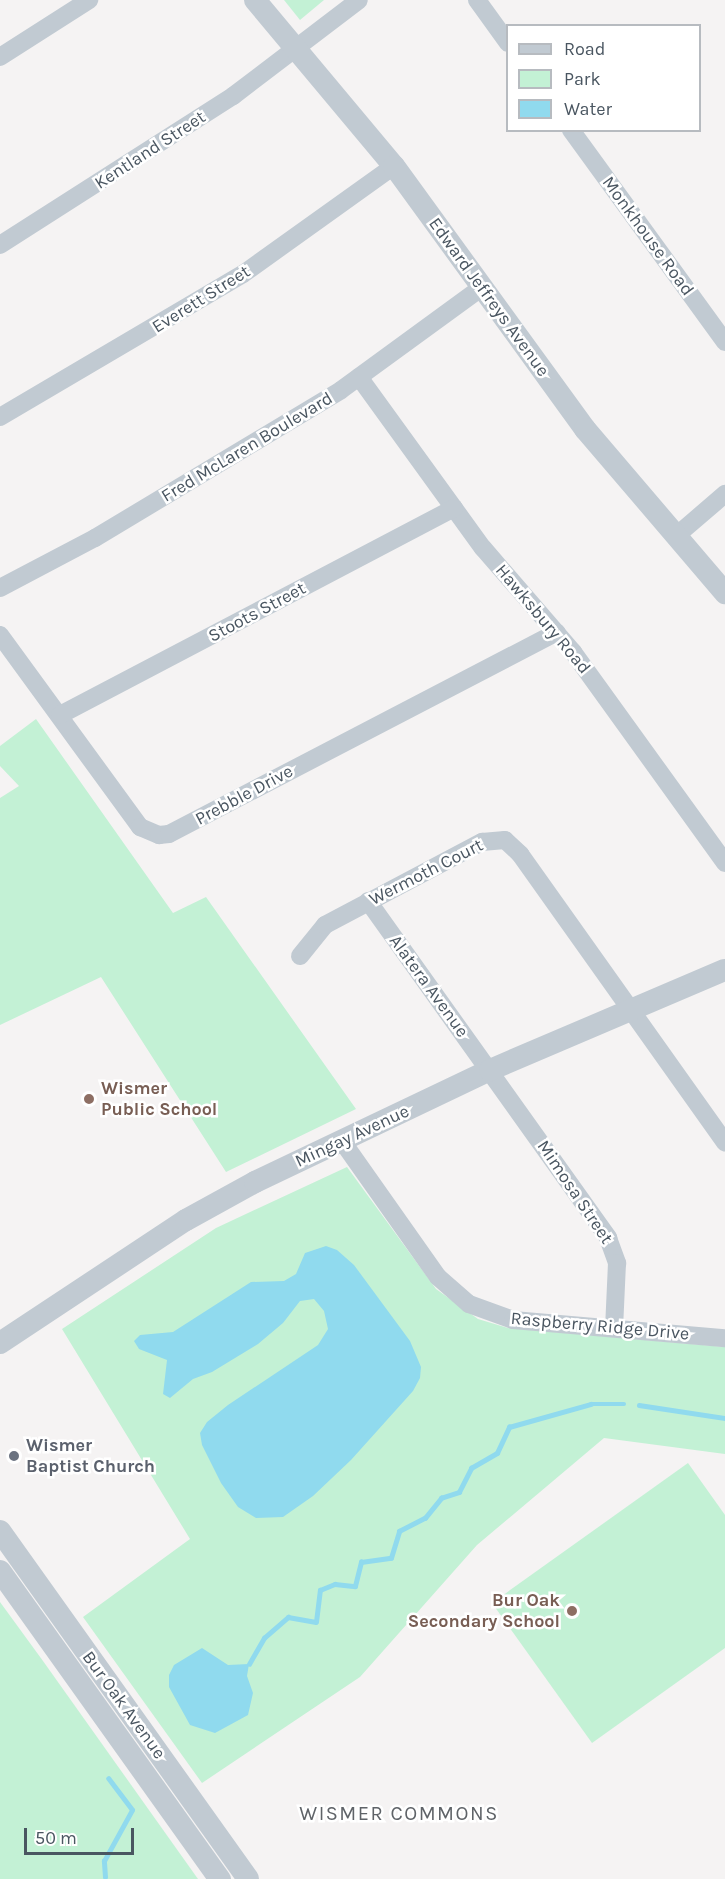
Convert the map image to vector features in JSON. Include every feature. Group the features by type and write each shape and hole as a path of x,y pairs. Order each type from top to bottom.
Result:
{"street":[{"path":"0,57 89,0"},
{"name":"Edward Jeffreys Avenue","path":"255,0 394,166 585,429 725,593"},
{"path":"296,50 359,0"},
{"path":"477,0 506,42"},
{"name":"Kentland Street","path":"0,245 233,96 296,50"},
{"name":"Monkhouse Road","path":"572,132 725,342"},
{"name":"Everett Street","path":"0,417 243,274 394,166"},
{"name":"Fred McLaren Boulevard","path":"0,588 104,533 359,377 482,287"},
{"name":"Hawksbury Road","path":"359,377 454,508 557,632 725,864"},
{"path":"676,536 725,494"},
{"name":"Stoots Street","path":"60,715 454,508"},
{"name":"Prebble Drive","path":"0,635 140,827 151,834 169,834 557,632"},
{"name":"Wermoth Court","path":"300,956 325,925 482,842 506,840 520,854 630,1010"},
{"name":"Alatera Avenue","path":"368,901 490,1070"},
{"name":"Mingay Avenue","path":"0,1343 215,1203 490,1070 725,970"},
{"path":"630,1010 725,1142"},
{"name":"Mimosa Street","path":"490,1070 614,1250 614,1328"},
{"name":"Raspberry Ridge Drive","path":"342,1141 438,1277 469,1304 513,1320 725,1338"},
{"name":"Bur Oak Avenue","path":"0,1531 249,1879"},
{"name":"Bur Oak Avenue","path":"0,1571 220,1879"}],"green space":[{"path":"284,0 324,0 300,20"},
{"path":"36,719 173,913 206,897 356,1109 226,1172 101,977 0,1025 0,798 19,786 0,766 0,746"},
{"path":"347,1167 436,1289 478,1319 508,1328 725,1347 725,1454 604,1438 477,1545 360,1677 202,1783 83,1617 190,1539 62,1329 216,1228"},
{"path":"688,1463 725,1515 725,1648 592,1743 492,1603"},
{"path":"0,1602 43,1661 198,1879 0,1879"}],"water":[{"path":"326,1246 337,1250 354,1265 410,1341 421,1367 420,1378 413,1391 351,1460 313,1496 283,1517 256,1518 238,1507 221,1483 202,1445 200,1433 207,1422 228,1405 318,1345 328,1329 324,1311 314,1299 300,1301 283,1323 258,1344 212,1372 193,1379 170,1398 163,1394 167,1360 139,1349 134,1341 140,1335 173,1332 251,1282 284,1281 296,1274 305,1253"},
{"path":"202,1648 228,1665 249,1664 247,1676 253,1693 248,1715 215,1733 190,1725 169,1687 169,1675 174,1665"}],"waterway":[{"path":"249,1664 264,1638 288,1617 316,1622 320,1590 335,1584 355,1586 361,1562 391,1558 399,1531 425,1518 441,1498 459,1492 471,1468 497,1453 509,1427 591,1404 624,1404"},
{"path":"639,1405 725,1418"},
{"path":"105,1877 104,1861 132,1810 109,1779"}],"place":[{"name":"Wismer Public School","path":"89,1099"},
{"name":"Wismer Baptist Church","path":"14,1456"},
{"name":"Bur Oak Secondary School","path":"572,1611"}],"district":[{"name":"WISMER COMMONS","path":"399,1813"}]}
